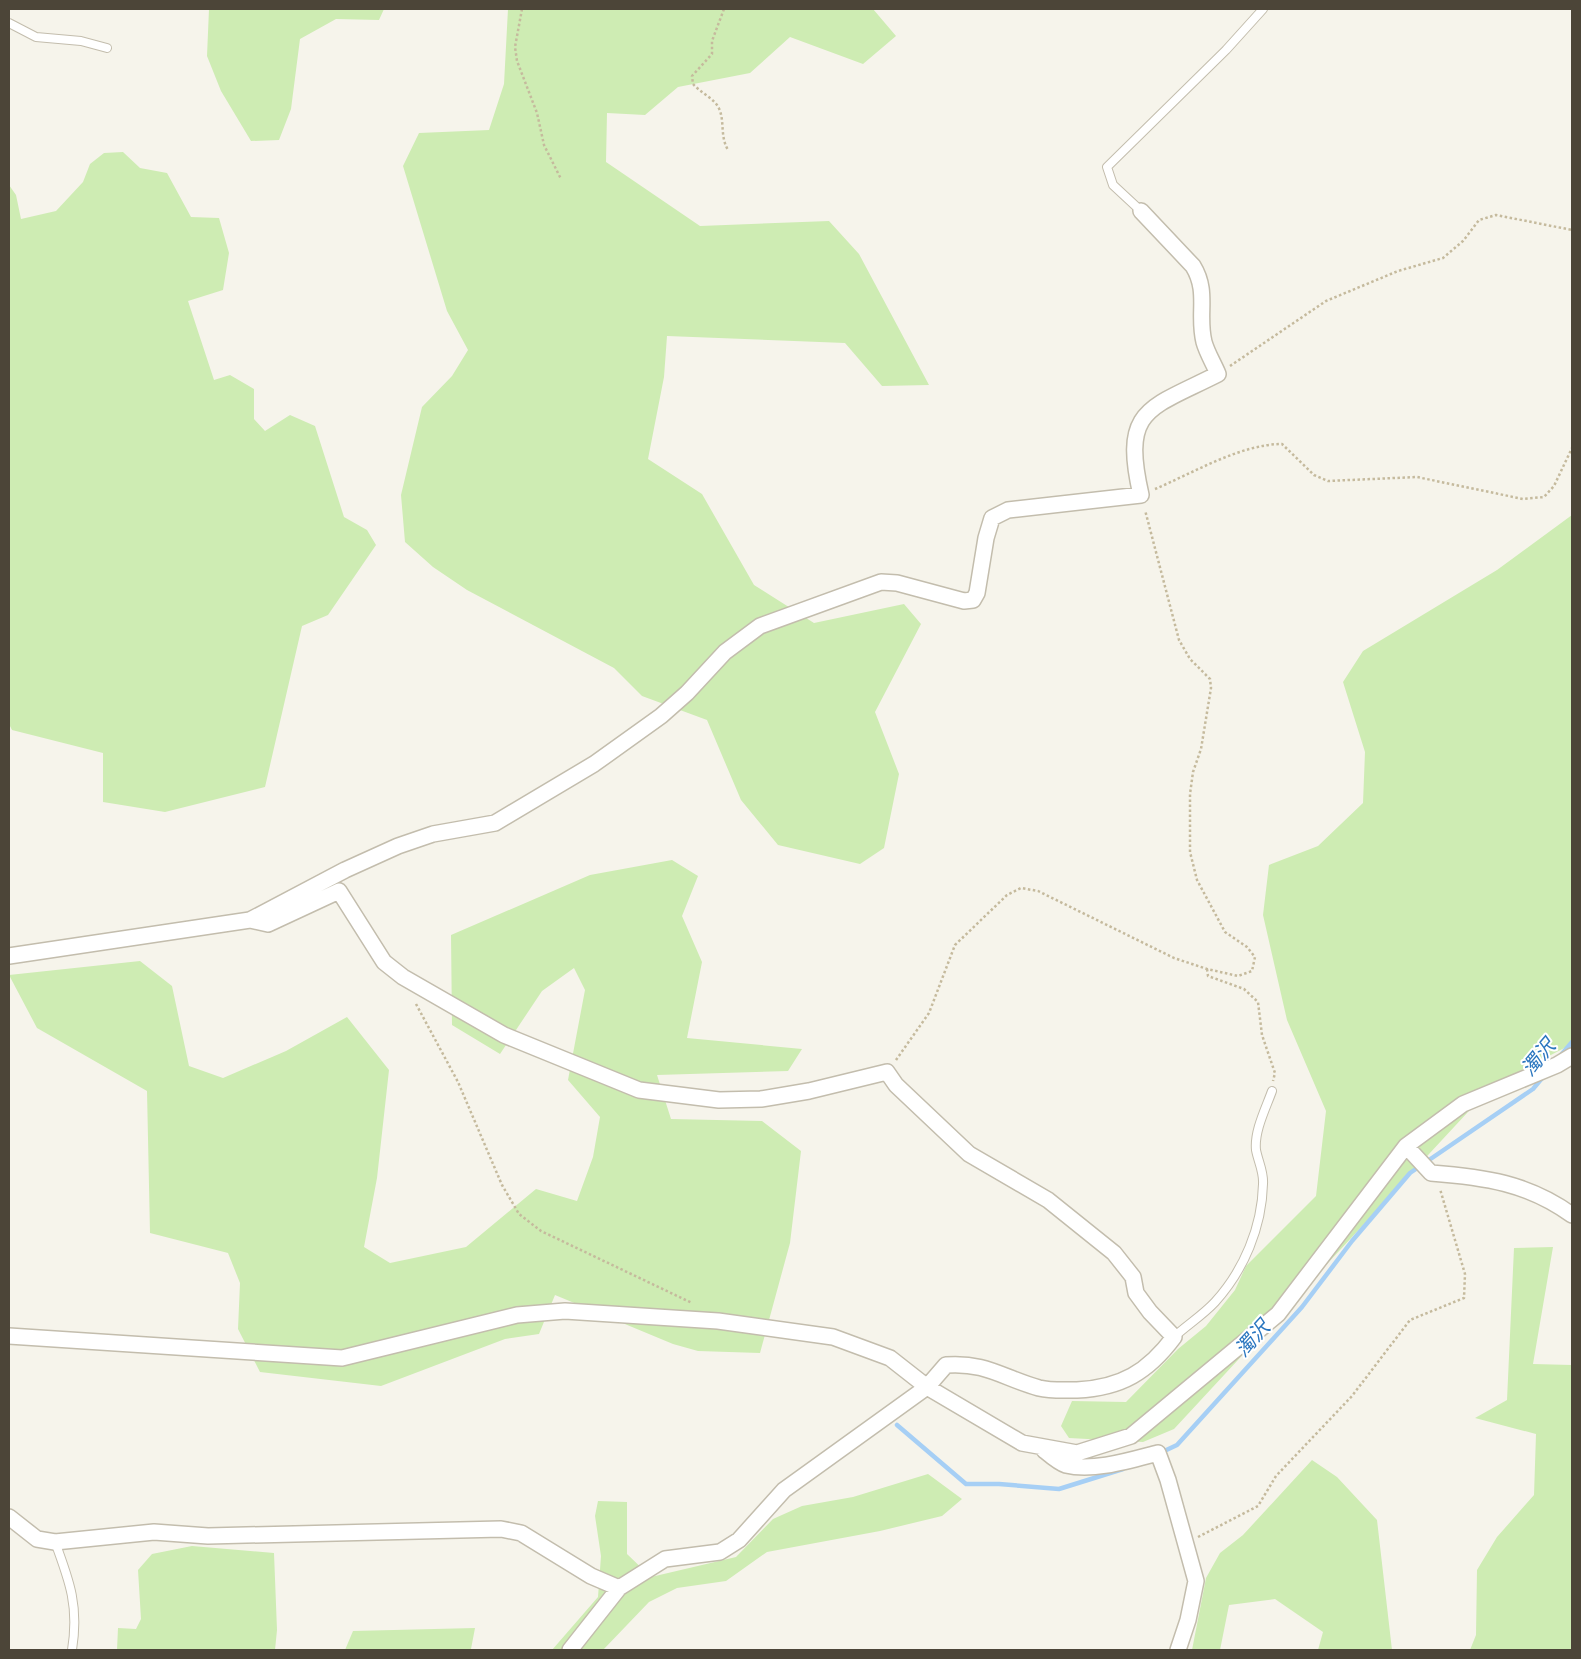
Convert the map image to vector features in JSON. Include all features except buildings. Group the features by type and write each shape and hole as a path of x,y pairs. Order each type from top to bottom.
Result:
{"street":[{"path":"9,956 250,920 344,870 398,846 433,834 495,823 594,764 661,716 687,693 725,652 760,626 881,582 897,583 964,601 973,600 977,593 986,538 992,518 1008,510 1142,495 1134,464 1134,440 1141,419 1157,405 1218,374 1204,342 1201,317 1203,290 1199,275 1193,266 1141,211"},
{"path":"250,920 268,924 339,891 384,962 403,977 504,1035 639,1090 719,1100 761,1099 809,1091 887,1072 896,1085 969,1154 1048,1200 1114,1253 1133,1277 1136,1292 1150,1312 1174,1337 1159,1357 1124,1381 1101,1388 1054,1391 1038,1388 992,1369 964,1364 946,1366 927,1387 784,1490 740,1540 720,1552 665,1559 619,1588 570,1650"},
{"path":"9,1336 342,1358 517,1315 565,1311 718,1321 833,1337 890,1358 927,1387 1022,1443 1040,1448 1077,1453 1131,1436 1278,1314 1406,1146 1463,1104 1557,1065 1572,1056"},
{"path":"1406,1146 1433,1173 1482,1177 1512,1184 1555,1202 1572,1215"},
{"path":"1040,1448 1065,1465 1082,1466 1117,1464 1158,1453 1168,1480 1196,1581 1188,1620 1178,1650"},
{"path":"9,1516 37,1539 55,1542 154,1532 208,1536 501,1529 521,1533 591,1576 619,1588"}],"lane":[{"path":"1141,211 1114,185 1107,167 1226,50 1263,9"},
{"path":"9,23 36,37 81,41 107,48"},
{"path":"1174,1337 1213,1303 1229,1285 1247,1255 1258,1224 1264,1182 1256,1148 1260,1123 1272,1091"},
{"path":"55,1542 71,1584 76,1627 72,1650"}],"path":[{"path":"522,9 514,47 536,113 544,146 561,179"},
{"path":"724,9 712,41 712,54 692,76 693,84 718,106 723,130 723,141 728,150"},
{"path":"1218,374 1326,301 1398,271 1443,258 1463,241 1479,220 1496,215 1572,230"},
{"path":"887,1072 929,1013 955,945 1007,895 1021,888 1038,890 1174,958 1206,969 1238,976 1252,971 1255,957 1247,947 1225,932 1197,880 1190,852 1190,794 1208,705 1210,679 1190,659 1179,640 1142,495 1242,452 1267,444 1282,444 1314,475 1328,481 1417,477 1523,499 1544,498 1554,486 1572,448"},
{"path":"1206,969 1208,976 1244,989 1258,1002 1262,1035 1275,1072 1272,1091"},
{"path":"403,977 402,984 421,1010 458,1082 502,1185 519,1214 541,1231 692,1303"},
{"path":"1185,1543 1258,1506 1276,1476 1352,1396 1410,1320 1464,1298 1465,1274 1433,1173"}],"green space":[{"path":"209,9 384,9 379,20 336,19 300,39 291,109 279,140 251,141 221,91 207,56"},
{"path":"508,9 873,9 896,36 863,64 790,37 750,73 678,87 645,115 607,113 606,162 700,226 829,221 859,254 929,385 882,386 845,343 667,336 664,377 648,459 702,494 754,585 814,623 904,604 921,624 875,712 899,774 884,848 860,864 778,845 741,800 707,720 642,696 614,668 467,590 433,567 405,542 401,495 422,407 452,376 468,350 447,311 403,166 419,133 489,130 504,84"},
{"path":"123,152 140,168 167,173 191,217 219,218 229,253 223,290 188,301 214,380 230,375 254,389 254,419 265,431 290,415 315,426 344,517 367,530 376,545 328,615 302,626 265,787 165,812 103,802 103,753 12,730 9,724 9,185 16,195 21,219 56,211 83,182 90,164 104,153"},
{"path":"1572,515 1572,1044 1493,1085 1174,1429 1143,1442 1069,1438 1061,1426 1072,1401 1126,1402 1178,1349 1206,1326 1235,1290 1246,1266 1316,1196 1326,1111 1287,1020 1263,915 1269,865 1318,846 1363,803 1365,752 1343,682 1363,651 1497,570"},
{"path":"672,860 698,876 682,916 702,962 687,1038 802,1049 788,1071 657,1075 671,1119 762,1121 801,1151 790,1243 760,1353 698,1351 673,1344 555,1295 539,1334 505,1339 381,1386 260,1372 238,1329 240,1283 228,1253 150,1233 147,1091 37,1028 9,975 140,961 172,986 189,1066 223,1078 286,1051 347,1017 389,1070 377,1178 364,1247 390,1263 466,1247 536,1189 577,1201 593,1157 600,1117 568,1080 585,990 574,968 542,991 500,1054 452,1025 451,935 590,875"},
{"path":"1553,1247 1533,1364 1572,1365 1572,1650 1470,1650 1476,1635 1477,1570 1497,1537 1534,1495 1536,1434 1475,1418 1507,1400 1514,1248"},
{"path":"1312,1460 1337,1477 1377,1520 1392,1650 1318,1650 1323,1632 1275,1599 1229,1605 1220,1650 1192,1650 1206,1578 1220,1553 1243,1535"},
{"path":"928,1474 962,1499 942,1516 880,1531 767,1552 726,1581 677,1588 649,1602 603,1650 552,1650 598,1597 601,1556 595,1516 598,1501 627,1502 627,1554 651,1577 736,1557 773,1519 802,1506 853,1497"},
{"path":"192,1546 274,1553 277,1630 275,1650 117,1650 118,1628 136,1629 141,1619 138,1570 152,1554"},
{"path":"475,1628 471,1649 500,1650 345,1650 353,1631"}],"waterway":[{"name":"濁沢","path":"1561,1055 1572,1042"},
{"name":"濁沢","path":"1160,1453 1177,1445 1302,1307 1352,1241 1410,1173 1533,1089 1543,1077"},
{"name":"濁沢","path":"897,1425 966,1484 999,1484 1059,1489 1123,1469"}]}
